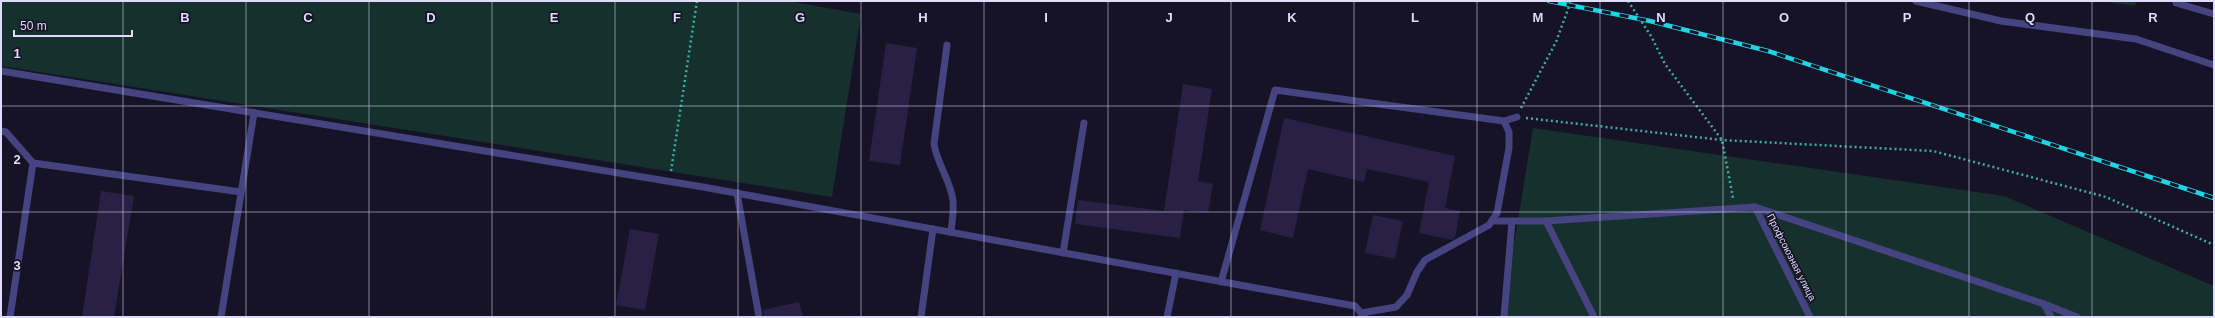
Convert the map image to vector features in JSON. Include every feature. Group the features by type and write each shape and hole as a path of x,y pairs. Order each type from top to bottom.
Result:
{"lane":[{"path":"1916,1 2001,21 2136,38 2214,65"},
{"path":"2176,3 2214,14"},
{"path":"947,45 934,144 936,159 945,176 953,200 951,232"},
{"path":"1,71 737,193 1355,306 1363,315 1396,307 1407,295 1417,272 1426,260 1473,235 1492,221 1497,212 1509,148 1509,132 1504,121"},
{"path":"1221,282 1275,90 1504,121 1517,117"},
{"path":"221,317 254,113"},
{"path":"1063,253 1084,123"},
{"path":"1,131 6,132 33,163 241,192"},
{"path":"10,317 33,163"},
{"path":"737,193 759,317"},
{"path":"1492,221 1546,221 1755,207 2044,304 2077,317"},
{"name":"Профсоюзная улица","path":"1755,207 1810,317"},
{"path":"1504,317 1512,221"},
{"path":"1546,221 1594,317"},
{"path":"922,317 933,229"},
{"path":"1167,317 1176,273"},
{"path":"2044,304 2051,317"}],"path":[{"path":"670,181 697,1"},
{"path":"1571,1 1556,42 1517,117 1722,140 1933,150 2106,197 2214,245"},
{"path":"1628,1 1651,36 1665,64 1722,140 1735,208"}],"green space":[{"path":"1,1 788,1 861,14 832,197 1,66"},
{"path":"2100,1 2137,1 2135,6"},
{"path":"1533,128 2004,196 2214,286 2214,317 1502,317"}],"building":[{"path":"886,43 917,48 900,165 869,161"},
{"path":"1183,84 1212,89 1198,181 1213,184 1208,213 1184,210 1180,238 1075,224 1078,200 1164,211"},
{"path":"1284,118 1455,156 1445,208 1460,211 1455,238 1452,240 1419,233 1429,182 1367,169 1364,182 1308,169 1293,238 1260,230"},
{"path":"101,191 134,196 114,317 82,317"},
{"path":"1373,215 1403,221 1395,259 1365,253"},
{"path":"630,229 659,234 645,310 616,305"},
{"path":"799,302 803,317 764,317 763,310"}],"railway":[{"path":"1549,1 1650,21 1768,51 2214,198"}]}
